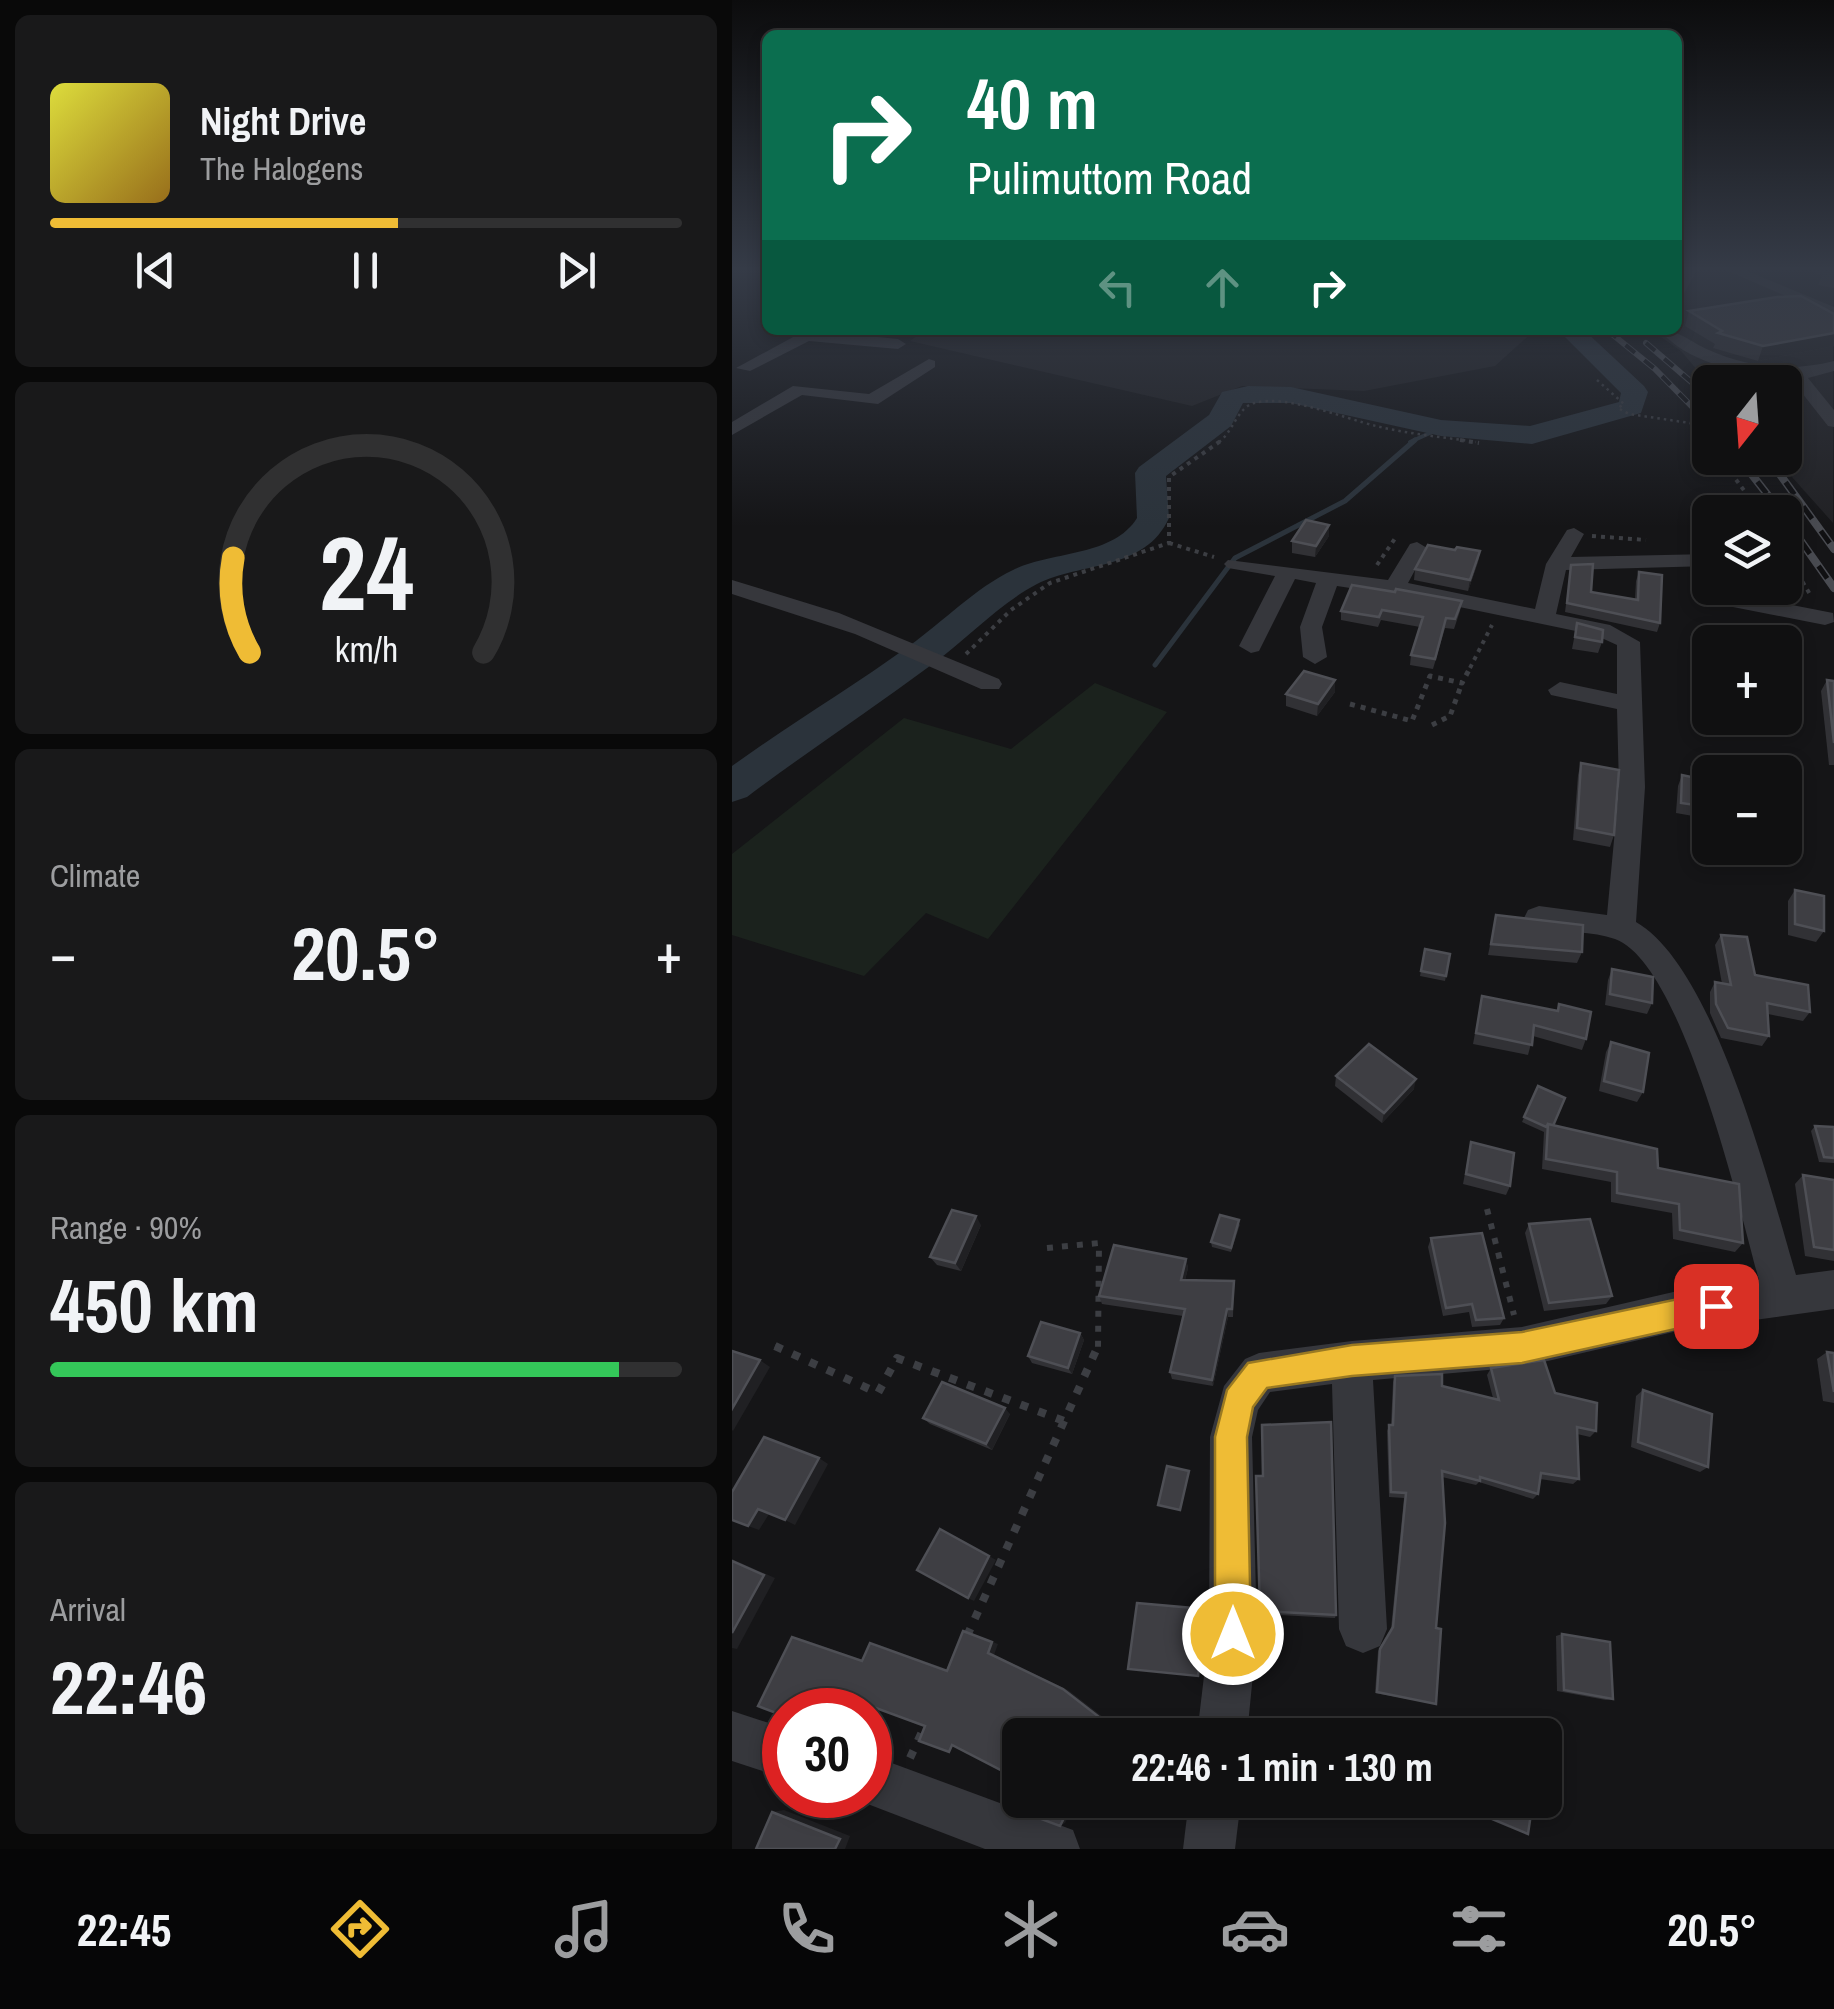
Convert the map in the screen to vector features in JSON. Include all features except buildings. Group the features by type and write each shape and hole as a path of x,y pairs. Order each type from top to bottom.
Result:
{"street":[{"path":"738,372 773,354"},
{"path":"1706,354 1746,365"},
{"path":"732,430 799,390 872,400 929,364"},
{"path":"1802,374 1834,366"},
{"path":"1802,380 1834,422"},
{"path":"1544,618 1557,564 1574,534"},
{"path":"1395,588 1417,548"},
{"path":"1557,564 1622,572 1692,562"},
{"path":"1234,564 1395,588 1602,630 1628,642 1632,786 1621,928"},
{"path":"1251,646 1286,573"},
{"path":"1315,657 1310,627 1328,580"},
{"path":"732,587 786,601 907,646 990,684"},
{"path":"1756,605 1825,618"},
{"path":"1560,690 1629,704"},
{"path":"1538,918 1621,928 1644,943 1696,1026 1728,1115 1783,1296"},
{"path":"1224,1718 1233,1634 1231,1437 1238,1401 1258,1374 1352,1361 1522,1347 1682,1310 1834,1289"},
{"path":"1352,1361 1363,1629"},
{"path":"732,1736 762,1746"},
{"path":"892,1787 1054,1849"},
{"path":"1209,1849 1213,1818"}],"path":[{"path":"1598,380 1624,404 1618,408 1629,414 1692,425"},
{"path":"1169,543 1169,477 1228,436 1244,408 1257,402 1312,408 1378,428 1479,443"},
{"path":"1365,585 1396,537"},
{"path":"945,663 1033,592 1065,575 1141,556 1169,543 1234,564"},
{"path":"1802,581 1825,618"},
{"path":"1432,725 1450,716 1500,609"},
{"path":"1350,704 1412,721 1430,676 1462,684"},
{"path":"1488,1208 1522,1347"},
{"path":"961,1649 1098,1350 1099,1243 1047,1248"},
{"path":"775,1346 878,1393 897,1358 1068,1422"},
{"path":"892,1771 928,1718"}],"shaded area":[{"path":"968,354 1508,354 1495,366 1364,391 1242,386 1192,406"},
{"path":"1684,354 1833,354 1833,523 1790,475 1802,475 1802,365 1693,365"},
{"path":"1095,683 1167,712 988,939 926,913 864,976 732,935 732,854 904,718 1011,749"}],"waterway":[{"path":"732,787 919,656 1014,583 1039,571 1120,549 1133,541 1153,518 1150,473 1221,420 1232,398 1248,394 1291,395 1441,428 1532,435 1631,407 1635,392 1595,354"},
{"path":"1410,442 1441,428 1427,426"},
{"path":"1155,665 1235,558 1345,501 1415,440"}],"railway":[{"path":"1637,354 1692,407"},
{"path":"1659,354 1692,383"},
{"path":"1752,475 1768,495"},
{"path":"1780,475 1834,549"},
{"path":"1802,543 1834,588"}],"route":[{"path":"1233,1634 1231,1437 1238,1401 1258,1374 1352,1361 1522,1347 1682,1310 1716,1306"}]}
